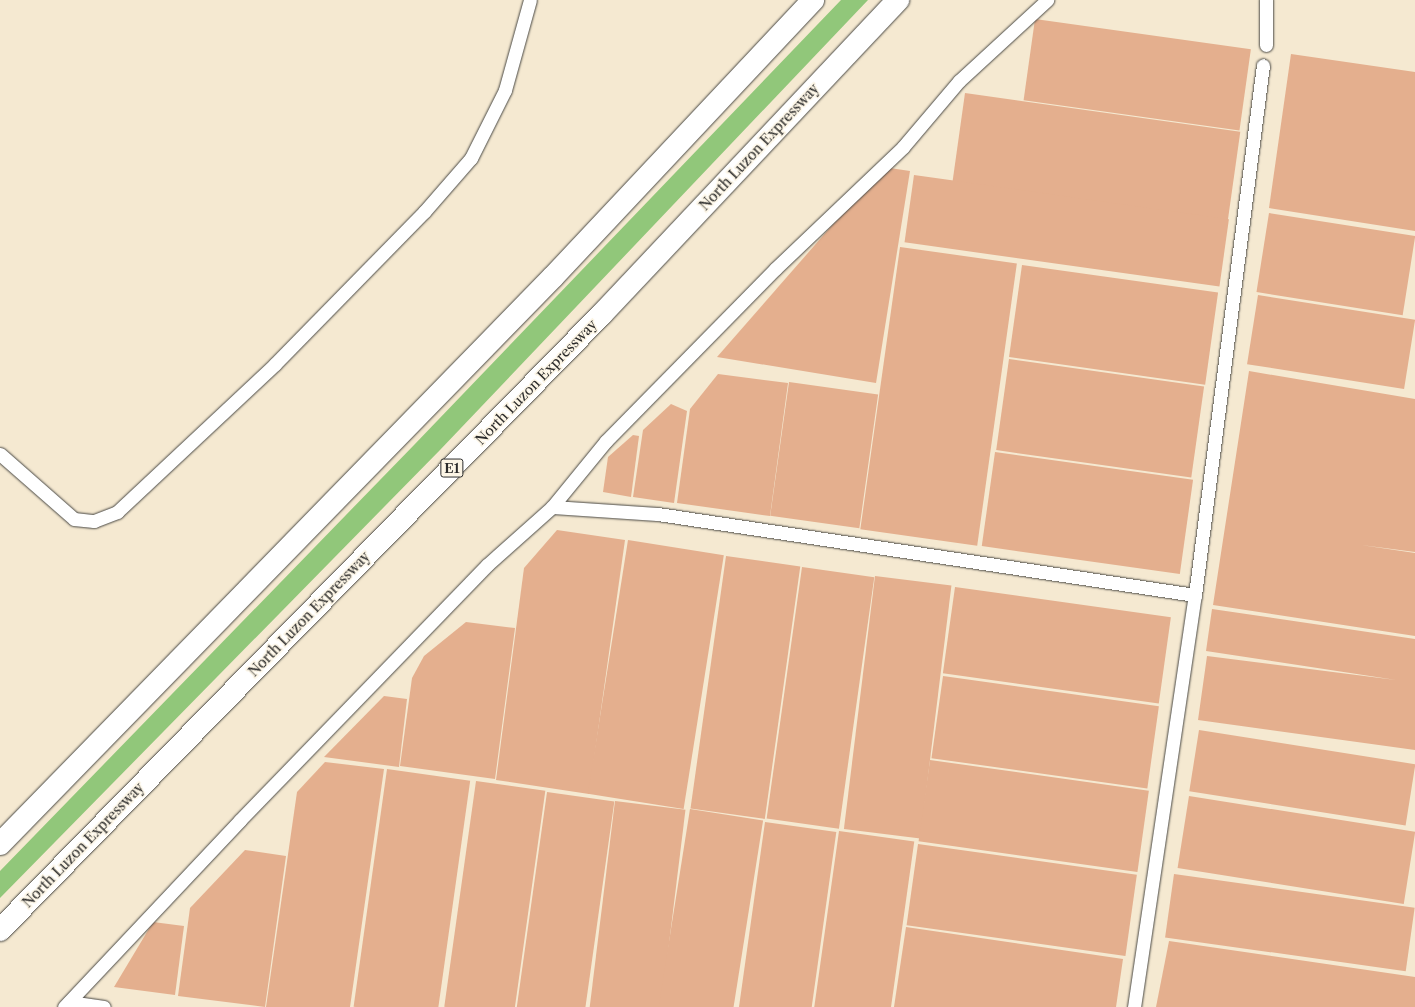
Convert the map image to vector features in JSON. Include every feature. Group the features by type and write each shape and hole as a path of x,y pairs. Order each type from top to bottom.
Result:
{"highway":[{"path":"0,844 553,277 813,0"},
{"name":"North Luzon Expressway","path":"0,930 602,314 898,0"}],"lane":[{"path":"0,454 74,519 94,521 117,512 275,364 424,212 471,158 505,90 530,0"},
{"path":"67,1005 240,820 481,570 552,507 606,441 775,269 903,147 959,82 1047,0"},
{"path":"1266,0 1266,45"},
{"path":"1134,1007 1195,595 1263,65"},
{"path":"552,507 658,514 1195,595"},
{"path":"67,1005 104,1007"}],"green space":[{"path":"841,0 868,0 440,450 0,898 0,871 414,445"}],"building":[{"path":"1035,19 1251,49 1239,131 1024,100"},
{"path":"1291,54 1415,72 1415,231 1269,208"},
{"path":"965,93 1240,132 1227,224 952,185"},
{"path":"883,167 910,171 876,383 717,357"},
{"path":"914,175 1229,219 1219,287 905,242"},
{"path":"1269,213 1415,236 1403,315 1256,292"},
{"path":"900,247 1017,263 977,546 860,529"},
{"path":"1022,265 1218,293 1205,385 1009,357"},
{"path":"1258,295 1415,320 1404,389 1247,364"},
{"path":"1009,359 1204,386 1191,478 996,450"},
{"path":"1249,371 1415,399 1415,552 1361,545 1415,553 1415,636 1213,605"},
{"path":"718,374 788,383 770,516 677,503 690,409"},
{"path":"789,382 878,395 859,528 770,516"},
{"path":"671,404 687,411 674,503 633,497 643,430"},
{"path":"633,435 639,436 631,497 603,492 608,457"},
{"path":"995,452 1193,480 1180,574 982,546"},
{"path":"557,530 625,540 589,794 496,780 524,568"},
{"path":"628,540 724,555 684,809 588,794"},
{"path":"726,556 800,566 765,819 691,809"},
{"path":"802,567 874,577 839,829 767,819"},
{"path":"875,576 951,585 920,838 844,829"},
{"path":"955,587 1171,617 1159,703 943,673"},
{"path":"1212,609 1415,639 1415,750 1198,720 1207,656 1396,680 1206,651"},
{"path":"466,622 515,628 495,779 400,766 412,678 424,656"},
{"path":"943,676 1159,706 1147,789 931,758"},
{"path":"384,696 407,699 399,767 324,757"},
{"path":"1199,730 1415,764 1406,825 1189,791"},
{"path":"930,760 1149,791 1137,872 919,841"},
{"path":"325,762 384,769 350,1007 266,1007 297,792"},
{"path":"387,769 470,781 438,1007 354,1007"},
{"path":"476,781 545,791 515,1007 444,1007"},
{"path":"547,792 614,801 585,1007 517,1007"},
{"path":"1189,796 1415,832 1404,904 1178,868"},
{"path":"615,801 685,810 661,1007 590,1007"},
{"path":"690,809 763,821 734,1007 659,1007"},
{"path":"765,822 836,832 812,1007 739,1007"},
{"path":"839,831 914,842 891,1007 814,1007"},
{"path":"918,844 1137,875 1125,956 907,925"},
{"path":"245,850 286,856 265,1007 178,996 190,908"},
{"path":"1174,874 1415,908 1406,971 1165,937"},
{"path":"153,922 184,926 175,995 114,987"},
{"path":"906,927 1123,959 1116,1007 894,1007"},
{"path":"1169,941 1415,977 1415,1007 1156,1007"}]}
